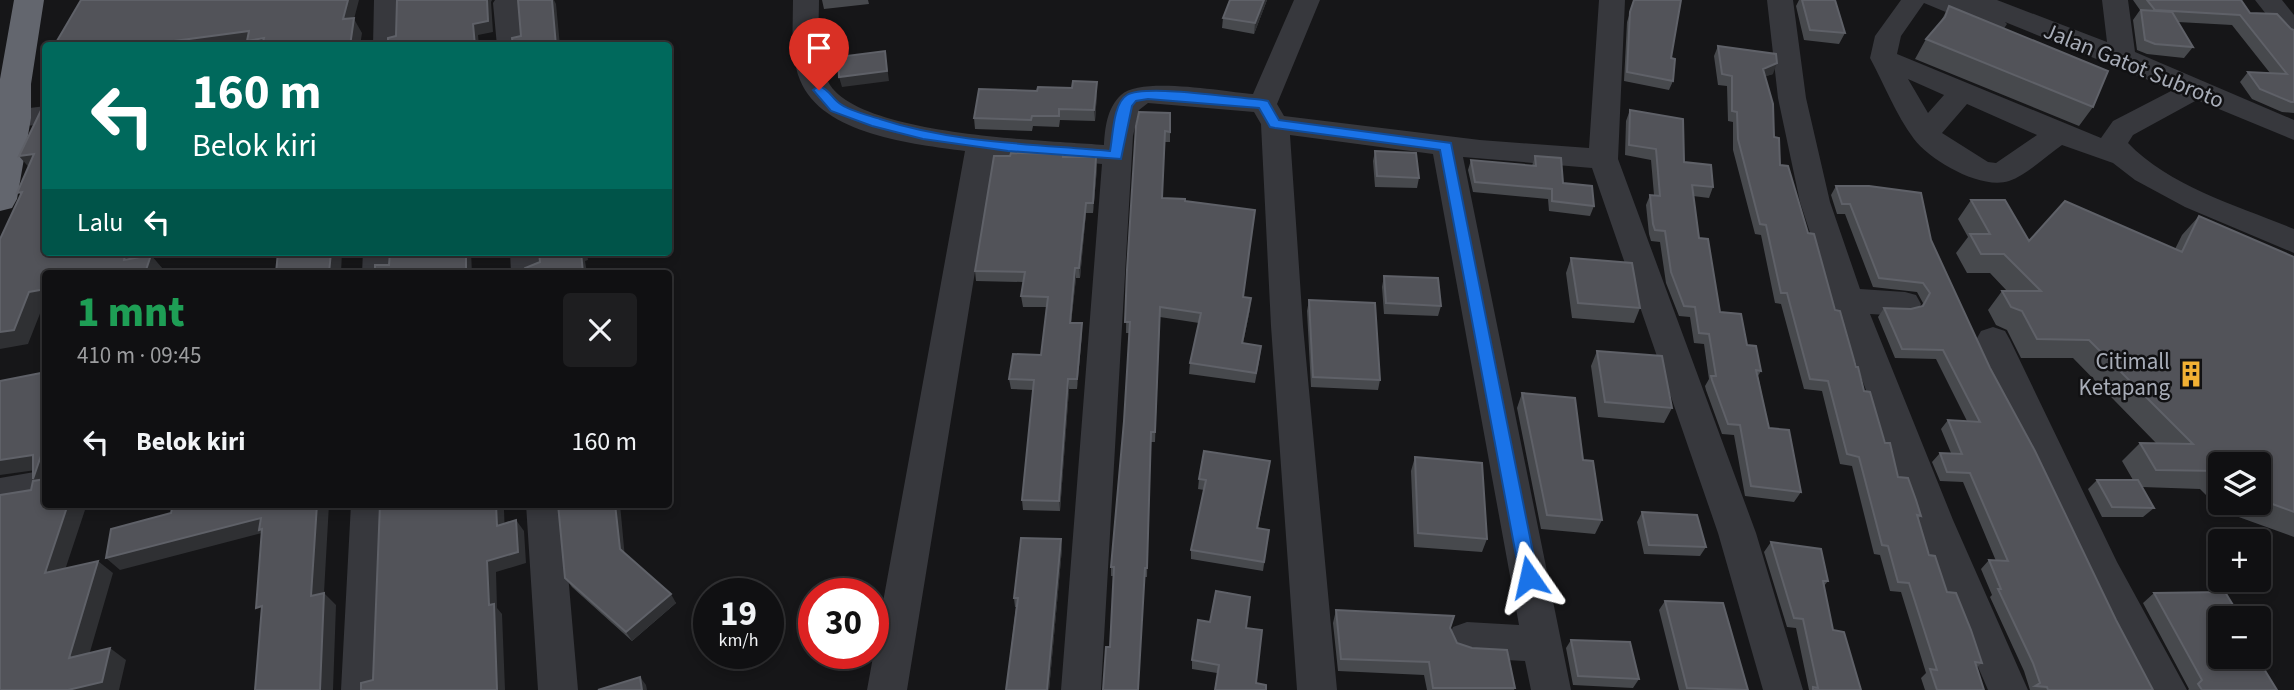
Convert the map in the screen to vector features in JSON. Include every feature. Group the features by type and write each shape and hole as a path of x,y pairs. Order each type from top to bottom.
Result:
{"highway":[{"path":"0,199 30,116 15,84 29,0"}],"street":[{"path":"386,42 387,0"},
{"path":"806,0 806,24 813,74 819,90 836,107 877,123 981,144 1116,156"},
{"path":"1307,0 1269,114 1317,690"},
{"path":"1612,0 1603,159 1737,533 1783,690"},
{"path":"1780,0 1793,99 1807,170 1848,300 1934,520 2008,690"},
{"path":"1914,0 1888,36 1884,58 1925,134 1944,150 1982,172 1995,174 2002,173 2059,133"},
{"path":"2115,0 2122,57"},
{"path":"2268,0 2294,32"},
{"path":"1966,2 2077,58"},
{"name":"Jalan Gatot Subroto","path":"1966,2 2122,57 2294,131"},
{"path":"506,3 510,42"},
{"path":"1884,58 2059,133 2120,155 2160,182 2294,242"},
{"path":"2120,155 2112,144 2123,128 2196,89"},
{"path":"1925,134 1962,92"},
{"path":"1081,690 1116,156 1126,105 1132,98 1139,95 1269,114 1446,146 1603,159"},
{"path":"887,690 981,144"},
{"path":"1446,146 1551,690"},
{"path":"1848,300 1905,304"},
{"path":"1993,340 2103,574 2167,690"},
{"path":"0,494 42,486"},
{"path":"361,690 369,508"},
{"path":"544,508 558,690"},
{"path":"1467,640 1542,644"}],"building":[{"path":"81,0 348,0 343,19 354,18 351,42 263,42 264,38 247,41 249,31 167,42 56,42"},
{"path":"397,0 487,0 488,21 473,24 475,42 388,42 388,38 396,36"},
{"path":"518,0 552,0 556,42 512,42 512,38 521,36"},
{"path":"1230,0 1264,0 1255,23 1223,18"},
{"path":"1634,0 1681,0 1671,58 1675,59 1673,81 1627,72 1630,12"},
{"path":"1802,0 1835,0 1845,33 1810,30"},
{"path":"2147,0 2241,0 2250,13 2277,14 2294,30 2294,102 2260,89 2248,72 2287,74 2240,15 2155,10"},
{"path":"1949,6 2108,71 2093,107 1926,39 1945,17"},
{"path":"2141,10 2172,12 2193,47 2155,44 2145,40"},
{"path":"1718,46 1776,54 1777,63 1763,69 1773,104 1774,137 1779,138 1780,165 1788,166 1808,233 1814,234 1835,310 1840,311 1864,391 1870,392 1885,443 1890,443 1898,477 1908,478 1921,516 1917,515 1929,555 1935,556 1947,592 1956,593 1971,630 1982,663 1975,662 1984,690 1937,690 1930,669 1937,670 1909,583 1898,582 1888,546 1882,545 1859,457 1847,454 1828,381 1810,379 1787,293 1781,293 1766,225 1760,224 1738,139 1737,112 1732,111 1732,76 1722,74"},
{"path":"885,51 887,71 839,77 838,57"},
{"path":"1073,81 1097,82 1094,110 1059,109 1059,116 1032,116 1031,120 974,118 979,89 1037,91 1038,87 1072,88"},
{"path":"42,108 42,256 125,256 124,260 151,256 146,270 42,270 42,290 29,292 14,330 0,332 0,239 22,192 17,193 34,154 19,156"},
{"path":"1630,110 1683,119 1684,162 1711,165 1713,187 1692,185 1699,238 1708,239 1720,312 1741,314 1747,345 1756,346 1761,371 1756,370 1769,428 1789,430 1801,492 1751,486 1740,425 1728,424 1712,380 1711,376 1716,376 1709,334 1699,333 1695,307 1684,306 1671,272 1665,231 1655,230 1653,224 1650,195 1660,196 1656,149 1629,145"},
{"path":"1139,112 1170,113 1170,132 1165,131 1162,198 1255,210 1243,297 1251,298 1242,343 1261,346 1256,373 1190,363 1201,313 1160,307 1155,432 1151,432 1147,568 1138,690 1103,690 1106,647 1110,647 1114,567 1111,567 1130,322 1125,322 1127,270"},
{"path":"1375,151 1416,153 1419,178 1377,176"},
{"path":"1011,153 1096,157 1093,203 1086,203 1079,268 1075,268 1070,323 1082,323 1077,379 1068,379 1059,501 1022,500 1034,380 1009,379 1013,354 1041,355 1048,297 1021,296 1025,272 975,271 994,156 1010,156"},
{"path":"1535,156 1561,158 1563,183 1592,186 1594,206 1552,201 1552,189 1475,182 1471,160 1536,166"},
{"path":"1836,186 1869,186 1921,193 1931,240 1990,368 2035,451 2116,620 2153,690 2048,690 2047,687 2035,686 2040,683 2033,663 1998,589 2001,589 1989,560 2008,561 1970,473 1947,472 1940,453 1962,454 1948,420 1980,422 1943,350 1902,349 1884,308 1911,309 1923,306 1930,293 1923,283 1879,278 1850,204 1842,204"},
{"name":"Citimall Ketapang","path":"1971,200 2005,200 2029,241 2065,201 2182,252 2199,216 2294,257 2294,512 2271,503 2271,452 2208,452 2208,471 2156,470 2140,443 2193,444 2089,340 2037,339 2022,311 2011,307 2002,291 2041,291 2004,254 1981,254 1970,234 1990,234"},
{"path":"278,256 331,256 329,270 276,270"},
{"path":"390,256 466,256 466,270 375,270 375,265 389,265"},
{"path":"539,256 581,256 583,270 525,270 540,262"},
{"path":"1571,258 1632,263 1640,308 1578,303"},
{"path":"1384,276 1438,278 1441,306 1386,303"},
{"path":"1309,300 1375,303 1380,380 1313,377"},
{"path":"1597,351 1662,356 1672,408 1605,402"},
{"path":"42,373 42,453 33,479 33,455 0,460 0,381"},
{"path":"1522,393 1575,398 1583,460 1593,461 1602,520 1547,515"},
{"path":"1204,451 1270,461 1257,528 1269,530 1264,562 1191,550 1206,480 1199,479"},
{"path":"1415,457 1482,463 1487,539 1418,533"},
{"path":"42,480 42,508 67,508 45,573 98,561 69,658 110,648 102,682 68,690 0,690 0,495 31,490 33,481"},
{"path":"2097,480 2138,480 2154,508 2112,507"},
{"path":"172,508 317,508 311,596 324,593 320,690 255,690 262,606 256,608 261,518 106,558 111,529 171,513"},
{"path":"380,508 496,508 497,526 516,520 518,552 487,561 489,605 494,604 497,690 361,690 361,683 373,680"},
{"path":"558,508 615,508 620,549 671,594 626,632 565,578"},
{"path":"1642,512 1697,515 1706,547 1649,545"},
{"path":"1021,538 1061,539 1047,690 1006,690 1018,598 1014,598"},
{"path":"1771,542 1821,549 1828,581 1823,581 1833,630 1844,632 1861,690 1813,690 1813,687 1818,688 1803,619 1794,618"},
{"path":"1216,591 1250,597 1246,628 1262,630 1256,683 1266,685 1266,690 1215,690 1219,665 1192,660 1198,620 1210,622"},
{"path":"2225,592 2234,606 2208,606 2208,669 2264,669 2277,690 2202,690 2198,684 2202,680 2154,593"},
{"path":"1665,601 1723,603 1748,690 1687,688"},
{"path":"1336,610 1454,616 1450,628 1457,643 1472,648 1507,650 1515,688 1433,688 1429,662 1341,659"},
{"path":"1571,640 1630,642 1639,679 1578,676"},
{"path":"640,677 642,690 598,690"}],"place":[{"name":"Citimall Ketapang","path":"2191,374"}],"route":[{"path":"819,90 836,107 877,123 923,134 1008,147 1116,156 1126,105 1132,98 1148,94 1263,104 1275,124 1446,146 1529,577"}]}
